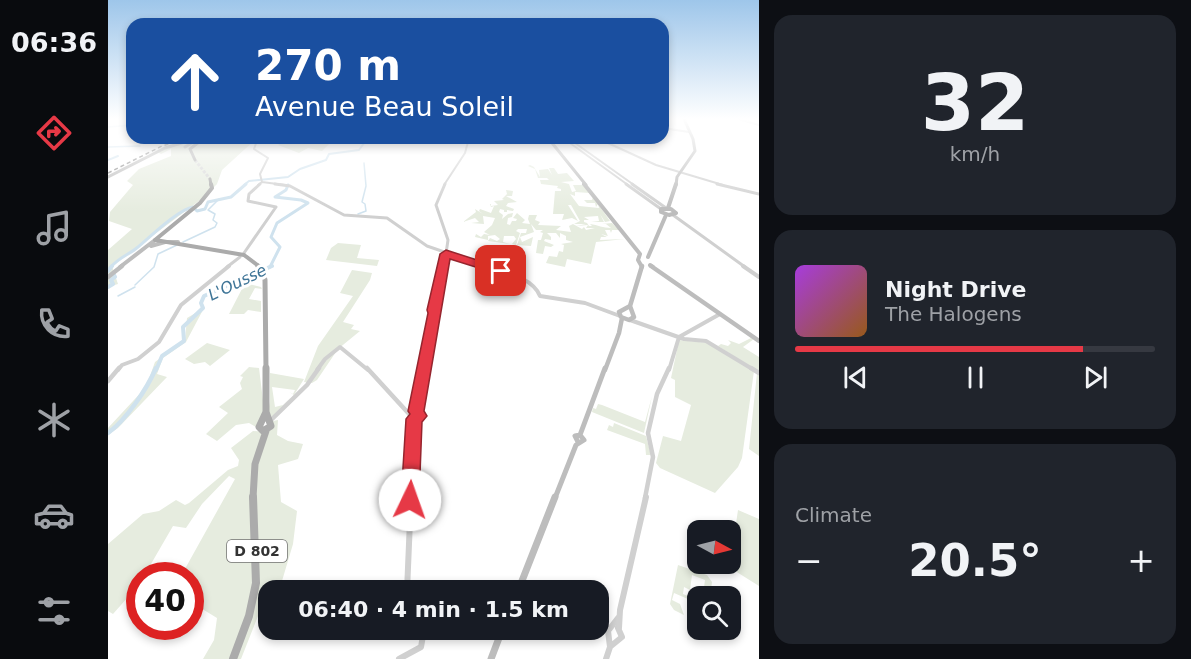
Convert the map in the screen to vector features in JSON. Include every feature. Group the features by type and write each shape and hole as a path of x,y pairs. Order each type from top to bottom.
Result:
{"main road":[{"path":"108,177 162,150"},
{"path":"194,150 195,160"},
{"path":"557,150 648,260 660,271 759,340"},
{"path":"667,208 676,188 678,175 695,150"},
{"path":"678,175 686,176"},
{"path":"137,255 162,238 212,190 210,179"},
{"path":"667,208 675,211 673,215 661,212 661,209 667,208"},
{"path":"609,222 611,221 610,215"},
{"path":"522,580 620,333 642,271 666,215"},
{"path":"111,275 162,238"},
{"name":"D 802","path":"162,238 240,255 262,270 266,280 266,413 253,478 257,554 256,586 247,622 233,659"},
{"path":"146,249 160,243 178,242"},
{"path":"642,271 642,264 648,260"},
{"path":"625,318 628,309"},
{"path":"491,659 498,640"}],"street":[{"path":"108,381 121,368 145,354 161,340 181,304 240,255 255,239 264,221 276,207 252,204 248,201 248,197 261,180 260,174 268,159 255,150"},
{"path":"407,580 414,416 448,239 436,203 442,187 466,150"},
{"path":"579,150 661,209"},
{"path":"585,150 667,208"},
{"path":"620,150 678,175"},
{"path":"686,176 759,194"},
{"path":"261,180 285,186 344,215 387,218 427,246 522,279 537,289 540,296 585,303 679,338 708,342 759,373"},
{"path":"673,215 759,277"},
{"path":"609,630 615,627 619,614 653,464 649,429 657,394 673,361 679,338 720,314"},
{"path":"264,429 307,385 325,359 340,348 345,348 414,416"},
{"path":"266,413 270,417 275,417"},
{"path":"610,647 622,637 615,627"},
{"path":"609,636 616,641"},
{"path":"606,659 610,647 609,636"},
{"path":"399,659 416,651 423,640"}],"shaded area":[{"path":"171,150 244,150 222,170 217,184 203,198 112,266 118,284 108,287 108,250 132,229 109,221 110,212 133,185 127,181 139,169 171,156"},
{"path":"290,150 305,150 299,153"},
{"path":"528,166 534,167 540,177 539,170 548,169 552,175 549,168 554,168 558,174 567,173 574,181 561,182 569,184 572,192 576,191 573,185 584,185 590,193 575,192 575,196 570,194 579,206 599,208 598,204 610,221 605,222 600,214 604,222 591,222 599,221 598,216 584,217 589,220 584,220 584,222 587,223 589,226 592,226 590,224 605,228 611,228 602,224 612,223 619,230 612,230 611,233 610,230 605,230 608,236 601,234 607,237 601,237 600,240 625,239 596,242 591,264 567,259 565,267 546,263 549,256 557,257 559,251 563,252 564,245 561,244 573,242 566,240 566,236 560,233 560,238 556,233 547,233 551,240 545,239 544,241 554,245 545,246 543,254 536,253 538,240 541,240 543,233 540,232 543,230 536,230 531,224 534,232 520,237 522,242 533,237 531,246 517,245 521,233 526,233 527,229 516,231 520,233 516,245 512,244 516,239 514,236 504,236 503,242 510,244 488,241 490,238 497,241 500,239 495,235 488,236 488,240 475,237 476,234 481,237 484,234 490,235 484,232 492,225 495,218 483,216 484,224 471,223 479,222 475,218 463,222 476,212 475,209 483,214 479,211 480,209 491,213 494,206 491,207 490,204 491,206 498,205 494,201 504,200 502,199 507,194 506,190 513,191 512,196 506,196 517,202 508,203 506,206 514,209 513,211 504,212 500,209 499,212 503,215 502,219 513,213 512,217 508,218 507,224 510,225 512,221 516,221 517,219 513,218 517,213 525,220 522,223 530,224 529,215 537,215 535,220 540,222 538,225 561,226 556,230 571,232 569,226 586,224 574,224 580,221 571,205 568,205 578,221 572,218 562,220 564,214 553,214 555,191 561,191 561,189 557,188 558,186 541,184 540,180 549,180 538,178 535,169","holes":["588,225 586,228 595,228 586,230 584,227 582,229 577,226"]},
{"path":"593,197 598,204 596,207 595,203 587,203 584,200 592,200"},
{"path":"338,243 361,245 357,258 379,260 377,266 326,260 331,248"},
{"path":"352,270 372,273 370,280 343,322 354,325 351,329 360,331 338,349 317,380 312,383 304,382 318,346 353,296 340,293"},
{"path":"245,283 261,287 262,289 255,288 249,299 261,301 261,312 248,310 244,314 229,314"},
{"path":"204,308 186,342 163,358 157,374 167,377 118,428 108,435 108,428 146,387 155,362 185,340 187,318"},
{"path":"751,338 754,339 743,347 759,357 759,372 718,346 721,344 728,346 731,343 728,340 739,344"},
{"path":"679,340 708,343 754,371 742,458 738,467 715,493 660,468 656,463 663,436 681,441 691,405 675,397 675,380 671,378"},
{"path":"207,343 230,350 210,366 205,362 194,364 185,359"},
{"path":"249,367 259,368 265,417 256,427 249,423 236,425 217,441 206,434 228,413 219,407 242,389 240,383 243,377 240,376"},
{"path":"270,373 304,379 294,395 289,392 293,394 295,390 272,387 275,407 283,405 291,397 272,417 268,412"},
{"path":"757,373 759,374 759,456 749,449"},
{"path":"652,396 644,433 592,412 598,404 645,422"},
{"path":"278,420 277,435 288,441 303,444 298,459 278,465 281,502 297,511 293,544 282,580 258,580 258,616 241,659 203,659 214,640 217,618 204,610 204,562 189,562 235,479 229,476 202,504 186,528 173,526 152,562 126,562 126,599 113,614 108,611 108,544 143,514 159,511 176,500 185,505 189,503 228,470 238,466 239,460 231,448 253,431 267,432 273,421"},
{"path":"614,423 646,436 651,455 646,455 645,444 607,430 609,425 613,427"},
{"path":"738,510 759,519 759,586 740,574 741,520 737,520"},
{"path":"678,565 687,568 687,574 707,575 712,582 711,586 704,586 705,580 692,575 691,586 687,586 687,588 684,587 683,594 687,596 687,599 674,593 672,600 680,604 684,615 674,610 670,604"}],"waterway":[{"path":"244,185 249,181 288,177 300,169 326,160 329,154 359,150"},
{"path":"108,160 118,156"},
{"path":"358,214 366,211 365,204 362,202 366,186 364,163"},
{"path":"112,266 180,213 193,207 197,211 205,209 208,202 231,197 246,184"},
{"name":"L'Ousse","path":"270,267 280,247 271,237 277,223 308,203 275,197 286,190 288,185"},
{"path":"183,242 215,227 217,223 213,220 215,214 208,210 219,199"},
{"path":"135,285 154,267 158,254 177,245"},
{"path":"108,271 112,266"},
{"name":"L'Ousse","path":"156,370 162,356 184,341 183,327 203,308 201,303 204,296 270,267"},
{"path":"108,287 113,284 111,280 115,277 113,273"},
{"path":"118,296 135,287"},
{"name":"L'Ousse","path":"108,433 135,404 156,368"}],"tunnel":[{"path":"195,160 210,179"}],"railway":[{"path":"108,173 154,150"}],"route":[{"path":"410,500 414,419 419,416 416,411 433,316 436,312 433,310 446,254 501,271"}]}
